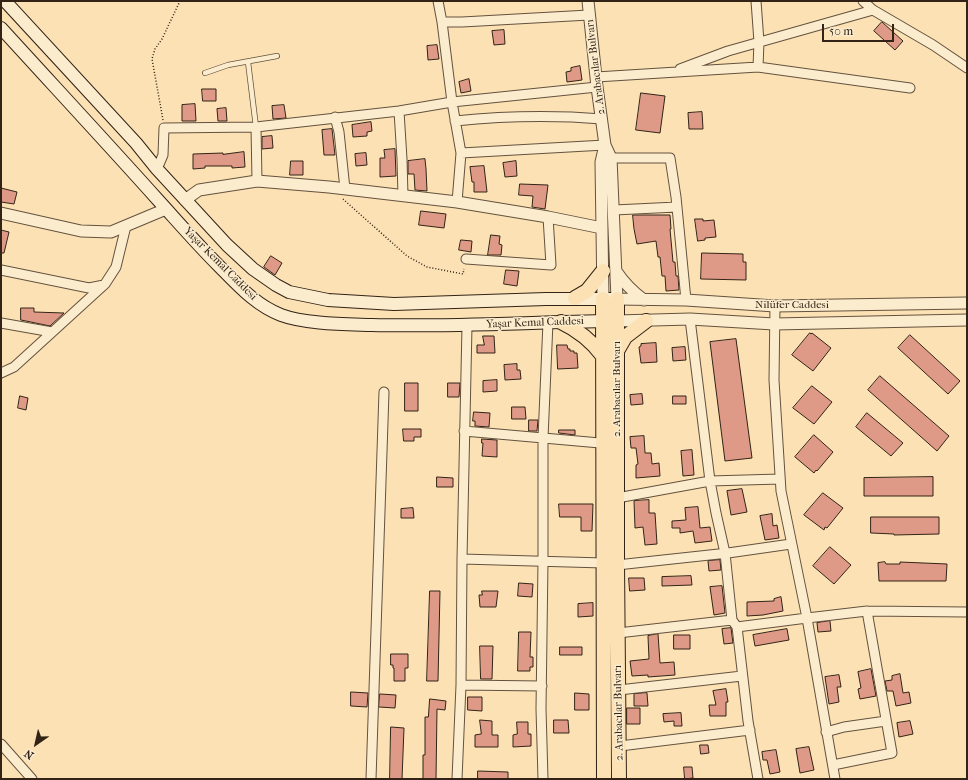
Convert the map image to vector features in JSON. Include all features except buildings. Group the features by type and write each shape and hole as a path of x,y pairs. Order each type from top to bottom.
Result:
{"main road":[{"name":"Yaşar Kemal Caddesi","path":"5,1 136,143 157,169 227,245 276,286 289,292 328,300 394,304 576,298 610,299"},
{"name":"Yaşar Kemal Caddesi","path":"1,28 166,209 245,292 264,306 283,316 302,320 343,324 419,326 467,326 617,321"},
{"path":"576,298 609,271"},
{"path":"604,779 611,564 602,321 610,299"},
{"name":"2. Arabacılar Bulvarı","path":"610,299 617,321 618,498 611,564 618,633 620,746 619,779"},
{"path":"617,351 624,337 646,320"},
{"path":"554,322 575,328 595,345 603,356"}],"street":[{"path":"438,1 452,102 461,153 457,202"},
{"name":"2. Arabacılar Bulvarı","path":"588,1 605,145 611,158 614,210 609,271"},
{"path":"756,1 759,42 758,67"},
{"path":"863,1 873,10 934,45 967,68"},
{"path":"669,72 728,51 873,10"},
{"path":"442,22 589,15"},
{"path":"157,169 163,155 164,128 256,127 399,111 452,102 669,72 758,67 910,88"},
{"path":"399,111 403,196"},
{"path":"455,121 483,118 534,116 602,119"},
{"path":"335,117 345,189"},
{"path":"256,127 257,181"},
{"path":"461,153 605,145 601,162 602,228 609,271 610,299"},
{"path":"611,158 670,158 677,206 686,300"},
{"path":"185,200 199,190 257,181 329,187 457,202 548,217 602,228"},
{"path":"614,210 677,206"},
{"path":"1,213 81,231 111,232 166,209"},
{"path":"466,259 551,265 548,217"},
{"path":"1,373 14,367 105,284 116,267 126,226"},
{"path":"1,270 89,288 105,284"},
{"path":"609,271 644,300"},
{"name":"Nilüfer Caddesi","path":"610,299 686,300 775,306 967,303"},
{"path":"775,306 774,380 781,491 807,618 835,779"},
{"path":"617,321 690,319 774,324 967,320"},
{"path":"690,319 710,481 725,553 734,623 758,779"},
{"path":"543,779 543,438 554,322"},
{"path":"1,323 52,332"},
{"path":"457,779 461,685 464,430 467,326"},
{"path":"371,779 384,392"},
{"path":"464,430 600,443"},
{"path":"618,498 710,481 780,479"},
{"path":"462,559 611,564 725,553 791,544"},
{"path":"833,765 892,753 867,611"},
{"path":"618,633 807,618 867,611 967,612"},
{"path":"619,690 742,676"},
{"path":"461,685 542,686"},
{"path":"826,732 844,727 886,721"},
{"path":"620,746 750,730"},
{"path":"1,744 32,779"}],"lane":[{"path":"205,73 228,65 277,56"},
{"path":"248,62 256,127"}],"path":[{"path":"164,128 152,59 155,48 162,39 180,1"},
{"path":"329,187 407,256 427,268 463,274 466,259"}]}
